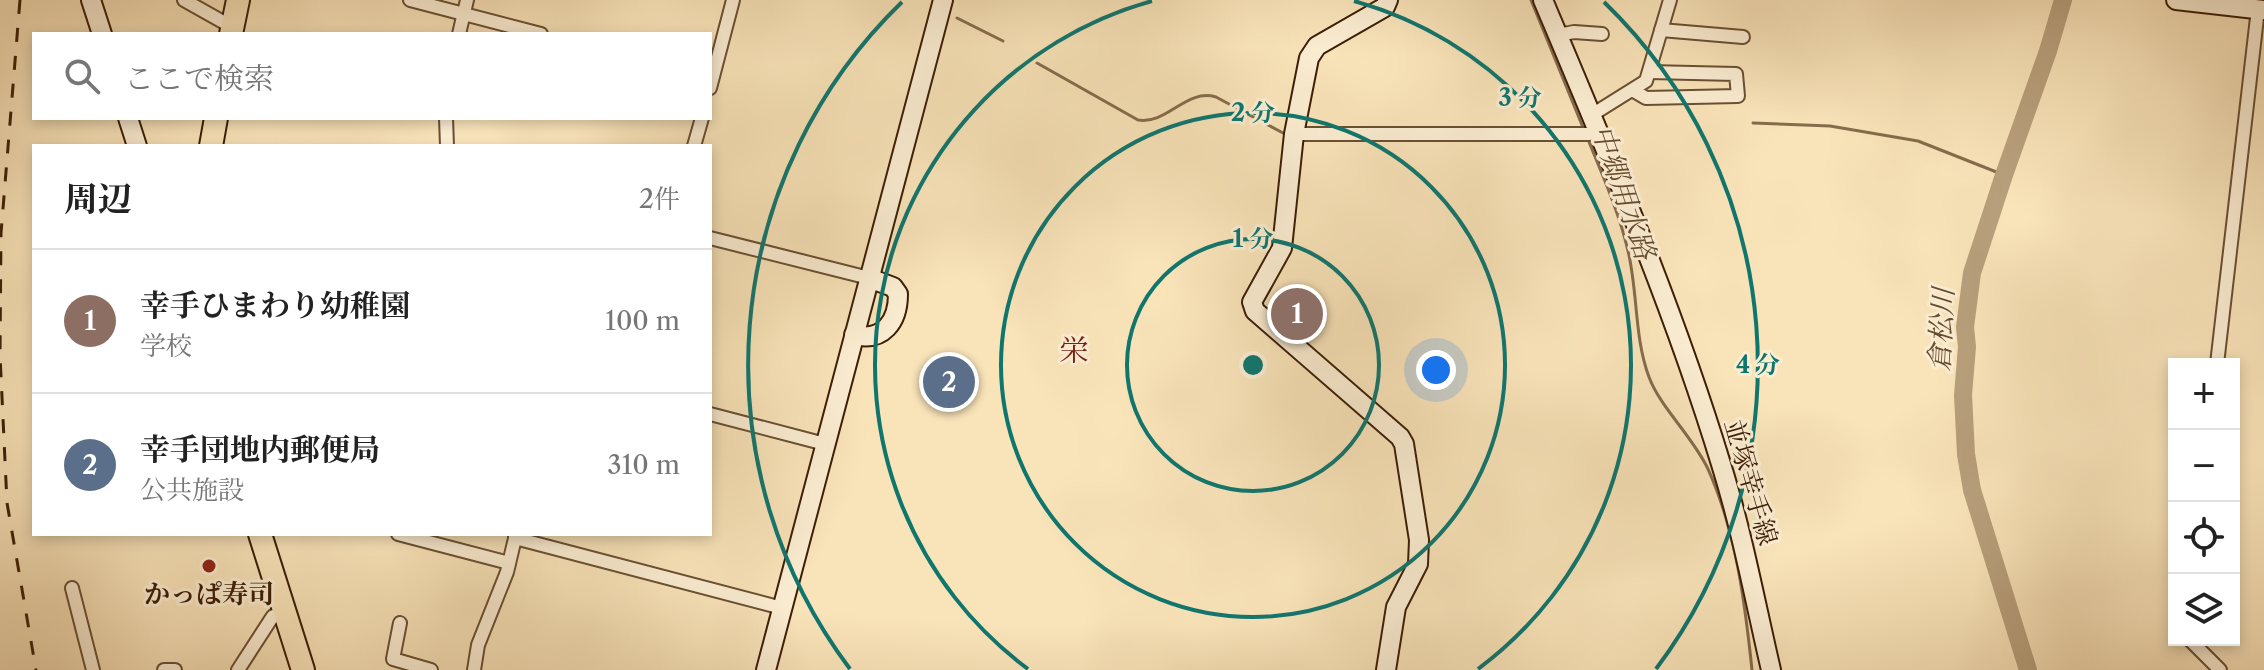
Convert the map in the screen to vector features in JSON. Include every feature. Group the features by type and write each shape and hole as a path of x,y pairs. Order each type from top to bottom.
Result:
{"highway":[{"path":"232,30 238,0"},
{"path":"211,144 216,120"},
{"path":"261,536 303,670"}],"street":[{"path":"91,0 101,32"},
{"path":"184,0 232,30"},
{"path":"410,0 465,6 502,29 525,32"},
{"path":"712,77 733,0"},
{"path":"766,670 943,0"},
{"path":"1386,670 1391,605 1418,564 1419,540 1404,444 1400,437 1252,307 1255,293 1282,248 1294,134 1309,58 1317,46 1385,7 1388,0"},
{"name":"並塚幸手線","path":"1543,0 1649,262 1709,426 1727,483 1771,670"},
{"path":"1294,134 1589,134 1593,124 1646,81 1670,0"},
{"path":"2176,0 2261,9 2218,358"},
{"path":"459,32 465,6"},
{"path":"1661,30 1743,37"},
{"path":"1558,35 1574,32 1602,34"},
{"path":"1634,91 1646,98 1738,96 1736,74 1649,72"},
{"path":"129,120 136,144"},
{"path":"446,120 447,144"},
{"path":"695,144 701,120"},
{"path":"712,239 869,278 893,287 898,294 892,322 880,334 869,337 854,335"},
{"path":"712,415 825,444"},
{"path":"406,536 509,563"},
{"path":"474,670 478,645 516,536 782,608"},
{"path":"72,588 93,670"},
{"path":"238,670 273,616"},
{"path":"400,623 393,659 431,670"},
{"path":"2196,646 2220,670"},
{"path":"164,670 175,670"}],"waterway":[{"name":"中郷用水路","path":"1531,0 1584,130"},
{"name":"倉松川","path":"2028,670 1972,490 1966,454 1963,395 1967,347 1965,327 1972,273 2063,0"},
{"path":"957,18 1003,41"},
{"path":"1037,63 1138,120 1158,117 1205,96 1216,97 1283,133"},
{"path":"1753,123 1830,126 1918,141 2004,175"},
{"name":"中郷用水路","path":"1587,137 1624,236 1641,346 1649,377 1661,400 1702,457 1726,517 1742,593 1752,670"}],"railway":[{"path":"20,0 1,233 0,355 7,503 36,670"}],"place":[{"name":"幸手ひまわり幼稚園","path":"1297,314"},
{"name":"幸手団地内郵便局","path":"949,382"},
{"name":"かっぱ寿司","path":"209,566"}],"district":[{"name":"栄","path":"1074,350"}]}
